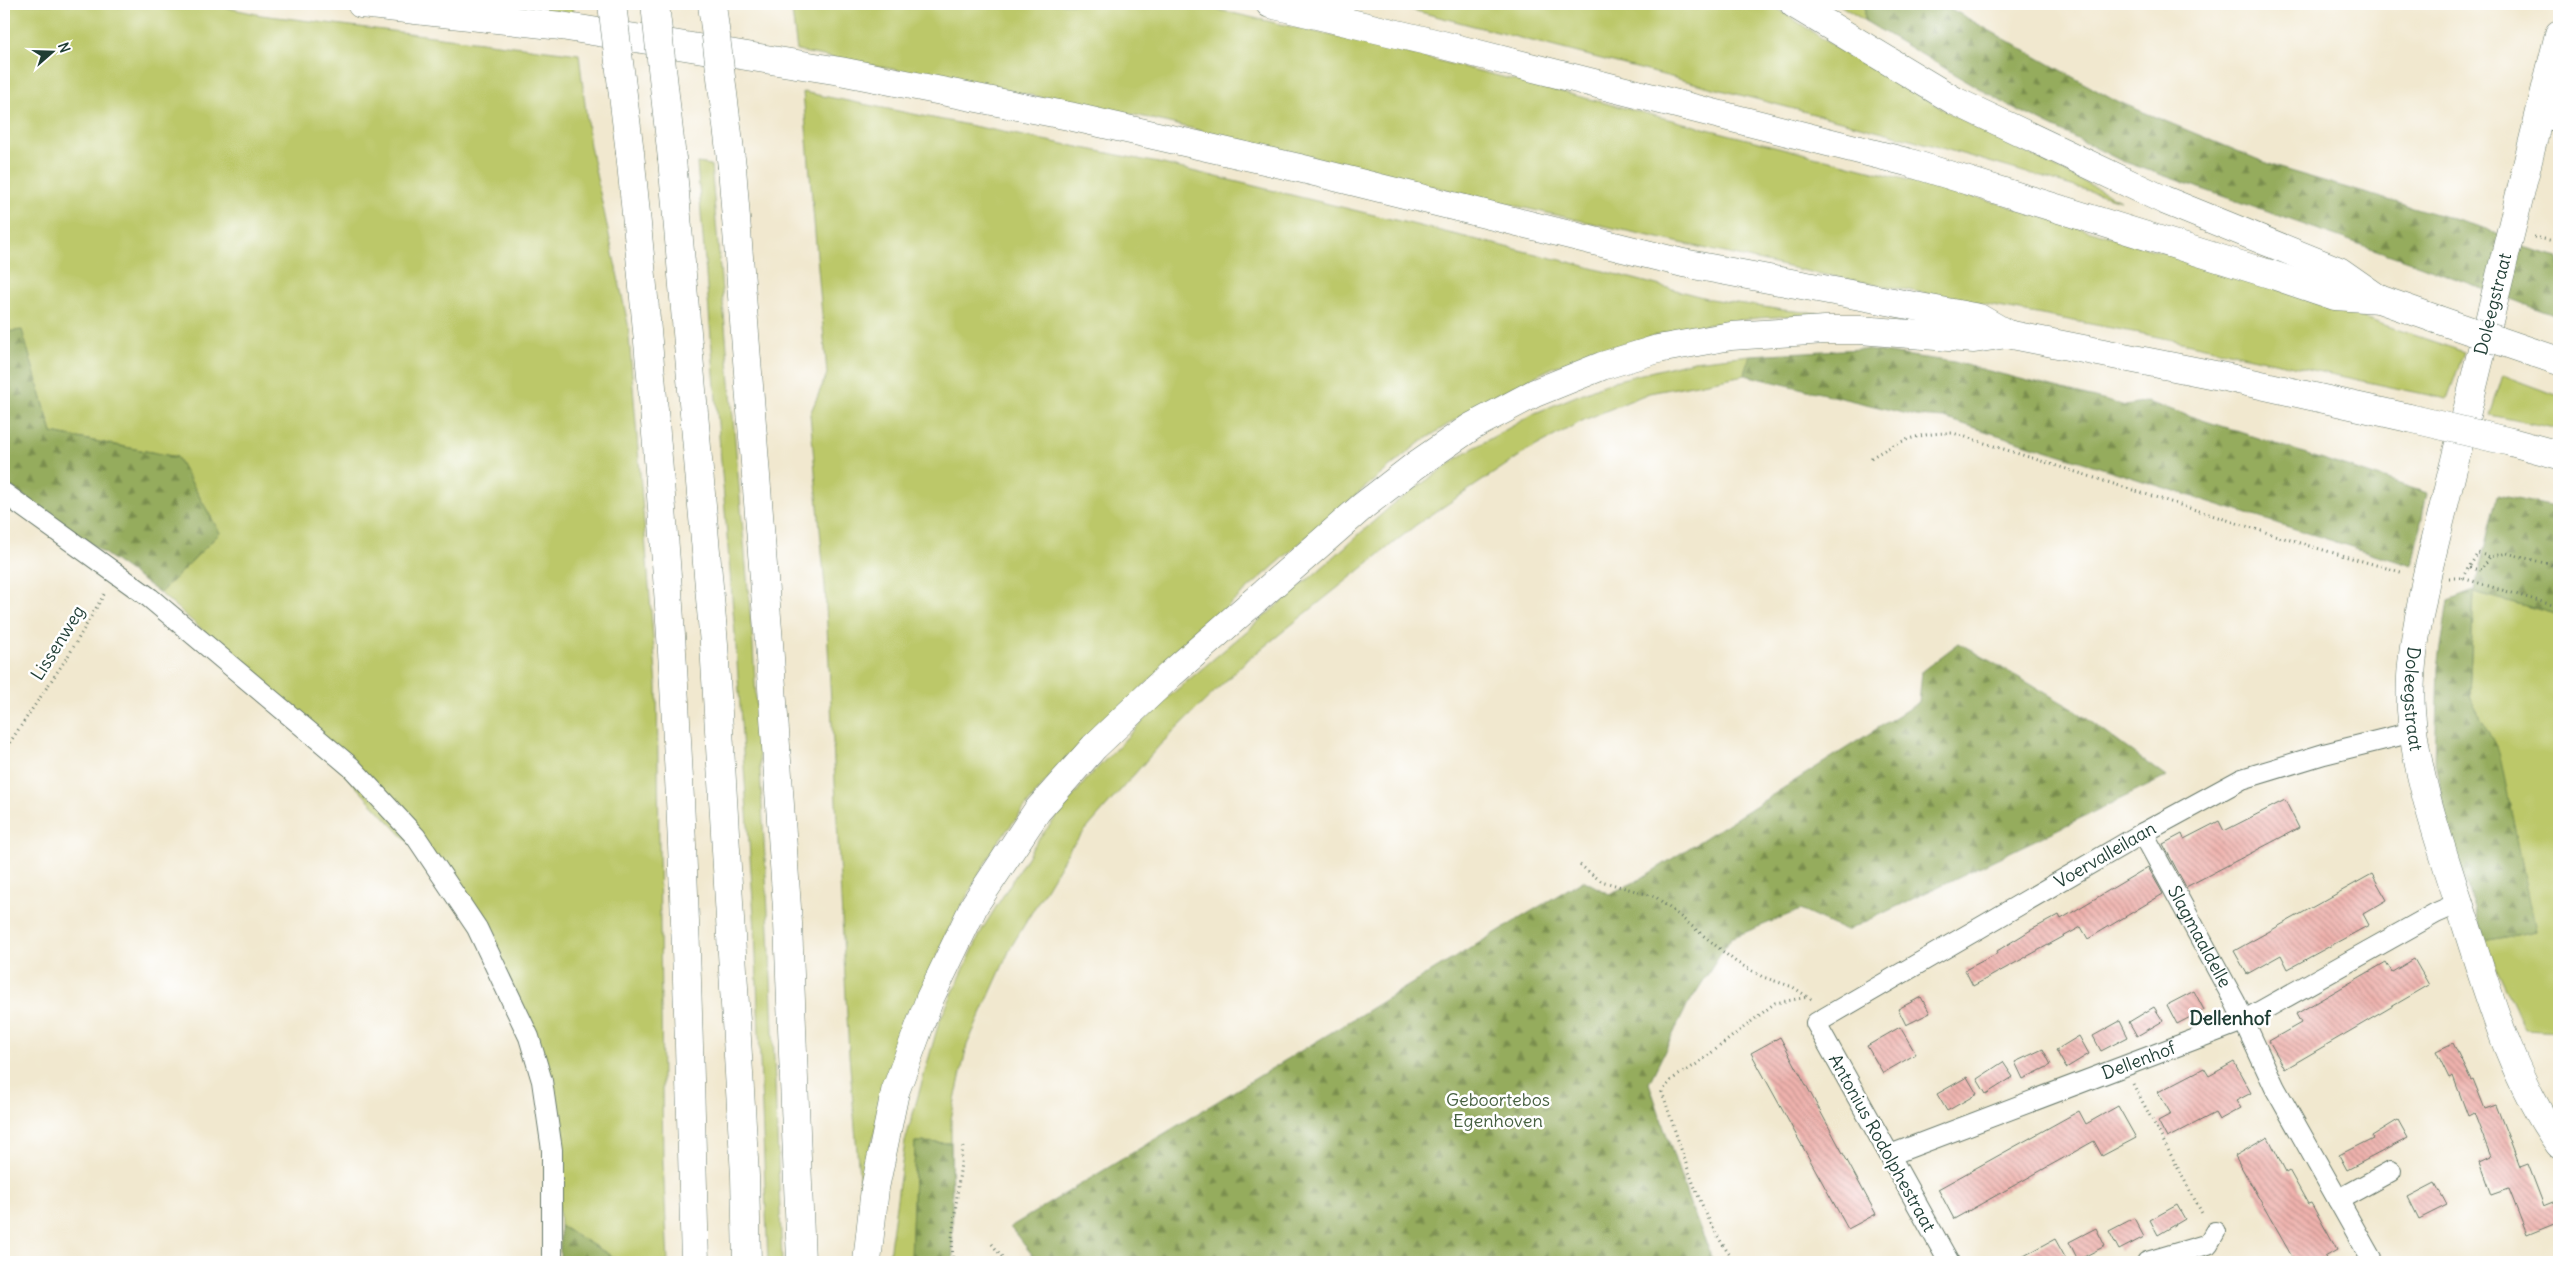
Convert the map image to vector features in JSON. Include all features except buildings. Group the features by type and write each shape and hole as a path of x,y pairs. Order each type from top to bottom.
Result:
{"main road":[{"path":"360,4 561,26 840,70 1069,116 1299,168 1683,263 1979,318 2007,334 2224,377 2409,418 2559,455"},
{"path":"612,4 630,153 645,305 676,718 684,886 695,1262"},
{"path":"655,4 672,159 714,644 745,1176 747,1262"},
{"path":"712,4 732,168 770,643 788,923 800,1262"},
{"path":"1270,4 1436,43 1906,162 2273,275 2335,296 2378,299 2547,357"},
{"path":"1794,4 1845,37 1955,101 2164,200 2339,271 2378,299"},
{"name":"Doleegstraat","path":"2559,34 2550,115 2524,181 2426,579 2411,672 2413,732 2431,816 2510,1055 2531,1100 2559,1144"},
{"path":"867,1262 875,1188 895,1092 930,998 975,904 1037,811 1094,747 1171,674 1363,506 1416,465 1471,427 1535,393 1602,366 1658,350 1731,336 1826,330 1860,330 1974,339 2007,334"}],"street":[{"path":"4,493 116,573 351,768 416,837 478,928 529,1037 542,1081 552,1150 552,1262"},
{"name":"Voervalleilaan","path":"1816,1023 2143,833 2242,779 2324,754 2413,732"},
{"name":"Slagmaaldelle","path":"2143,833 2242,1021 2263,1066 2373,1262"},
{"name":"Dellenhof","path":"1890,1155 2242,1021 2436,913 2459,903"},
{"name":"Antonius Rodolphestraat","path":"1816,1023 1949,1262"},
{"path":"2338,1200 2391,1171"},
{"path":"2147,1262 2208,1244 2215,1232"}],"path":[{"path":"1871,458 1896,442 1915,436 1953,433 2306,545 2426,579 2462,578 2559,607"},
{"path":"2462,578 2478,553 2490,557 2507,553 2559,567"},
{"path":"2470,568 2481,570 2490,557"},
{"name":"Lissenweg","path":"4,751 70,653 116,573"},
{"path":"1580,865 1601,881 1656,897 1736,962 1763,976 1793,988 1834,1013"},
{"path":"1735,1262 1722,1245 1693,1182 1662,1092 1672,1078 1697,1064 1775,1002 1808,997"},
{"path":"2123,1066 2196,1204 2215,1232"},
{"path":"953,1262 952,1238 963,1146"},
{"path":"992,1244 1006,1262"}],"green space":[{"path":"4,4 210,4 261,15 579,54 590,146 628,324 657,686 663,1163 668,1262 622,1262 560,1226 552,1085 486,925 239,662 160,593 220,533 177,457 52,433 22,331 4,332"},
{"path":"490,4 573,4 574,15"},
{"path":"791,4 1192,4 1396,50 1995,202 2237,275 2464,352 2447,399 2144,334 1810,272 1489,200 1140,116 797,51"},
{"path":"1389,4 1771,4 1826,41 1967,123 2120,200 1914,140"},
{"path":"1838,4 1865,4 1865,21"},
{"path":"1865,4 1942,4 2112,99 2276,167 2487,229 2522,247 2559,257 2559,317 2422,266 2122,161 2004,103 1865,21"},
{"path":"803,92 1163,164 1573,263 1710,299 1783,310 1827,314 1757,318 1684,328 1622,344 1554,367 1485,401 1419,443 1333,514 1233,602 1055,770 996,844 946,934 883,1101 860,1188 849,1055 825,587 810,414 827,374"},
{"path":"697,163 711,165 753,646 769,929 782,1262 768,1262 755,931 736,647"},
{"path":"22,330 52,433 177,457 220,533 160,593 4,482 4,332"},
{"path":"1860,349 1954,362 2126,406 2147,402 2427,493 2412,566 1944,418 1916,416 1745,375 1750,355"},
{"path":"1750,355 1745,375 1649,393 1584,420 1527,451 1416,525 1245,662 1159,746 1071,847 1011,947 967,1045 951,1119 951,1143 915,1142 911,1262 888,1262 905,1142 939,1022 983,928 1037,841 1087,779 1154,709 1317,572 1392,505 1465,453 1535,413 1610,382 1693,361"},
{"path":"2503,375 2559,396 2559,429 2490,415"},
{"path":"2497,495 2559,508 2559,615 2474,592 2469,696 2499,752 2536,931 2484,941 2448,826 2435,763 2438,667 2448,601 2474,591"},
{"path":"2474,592 2559,615 2559,1031 2525,1029 2484,941 2536,931 2469,696"},
{"name":"Geboortebos Egenhoven","path":"1959,643 2075,710 2166,777 1846,931 1800,910 1731,938 1686,1008 1649,1083 1690,1204 1714,1262 1038,1262 1010,1227 1583,880 1609,894 1637,881 1919,702 1922,671"},
{"path":"915,1142 951,1143 953,1262 911,1262"},
{"path":"560,1226 622,1262 560,1262"}],"district":[{"name":"Dellenhof","path":"2230,1018"}]}
